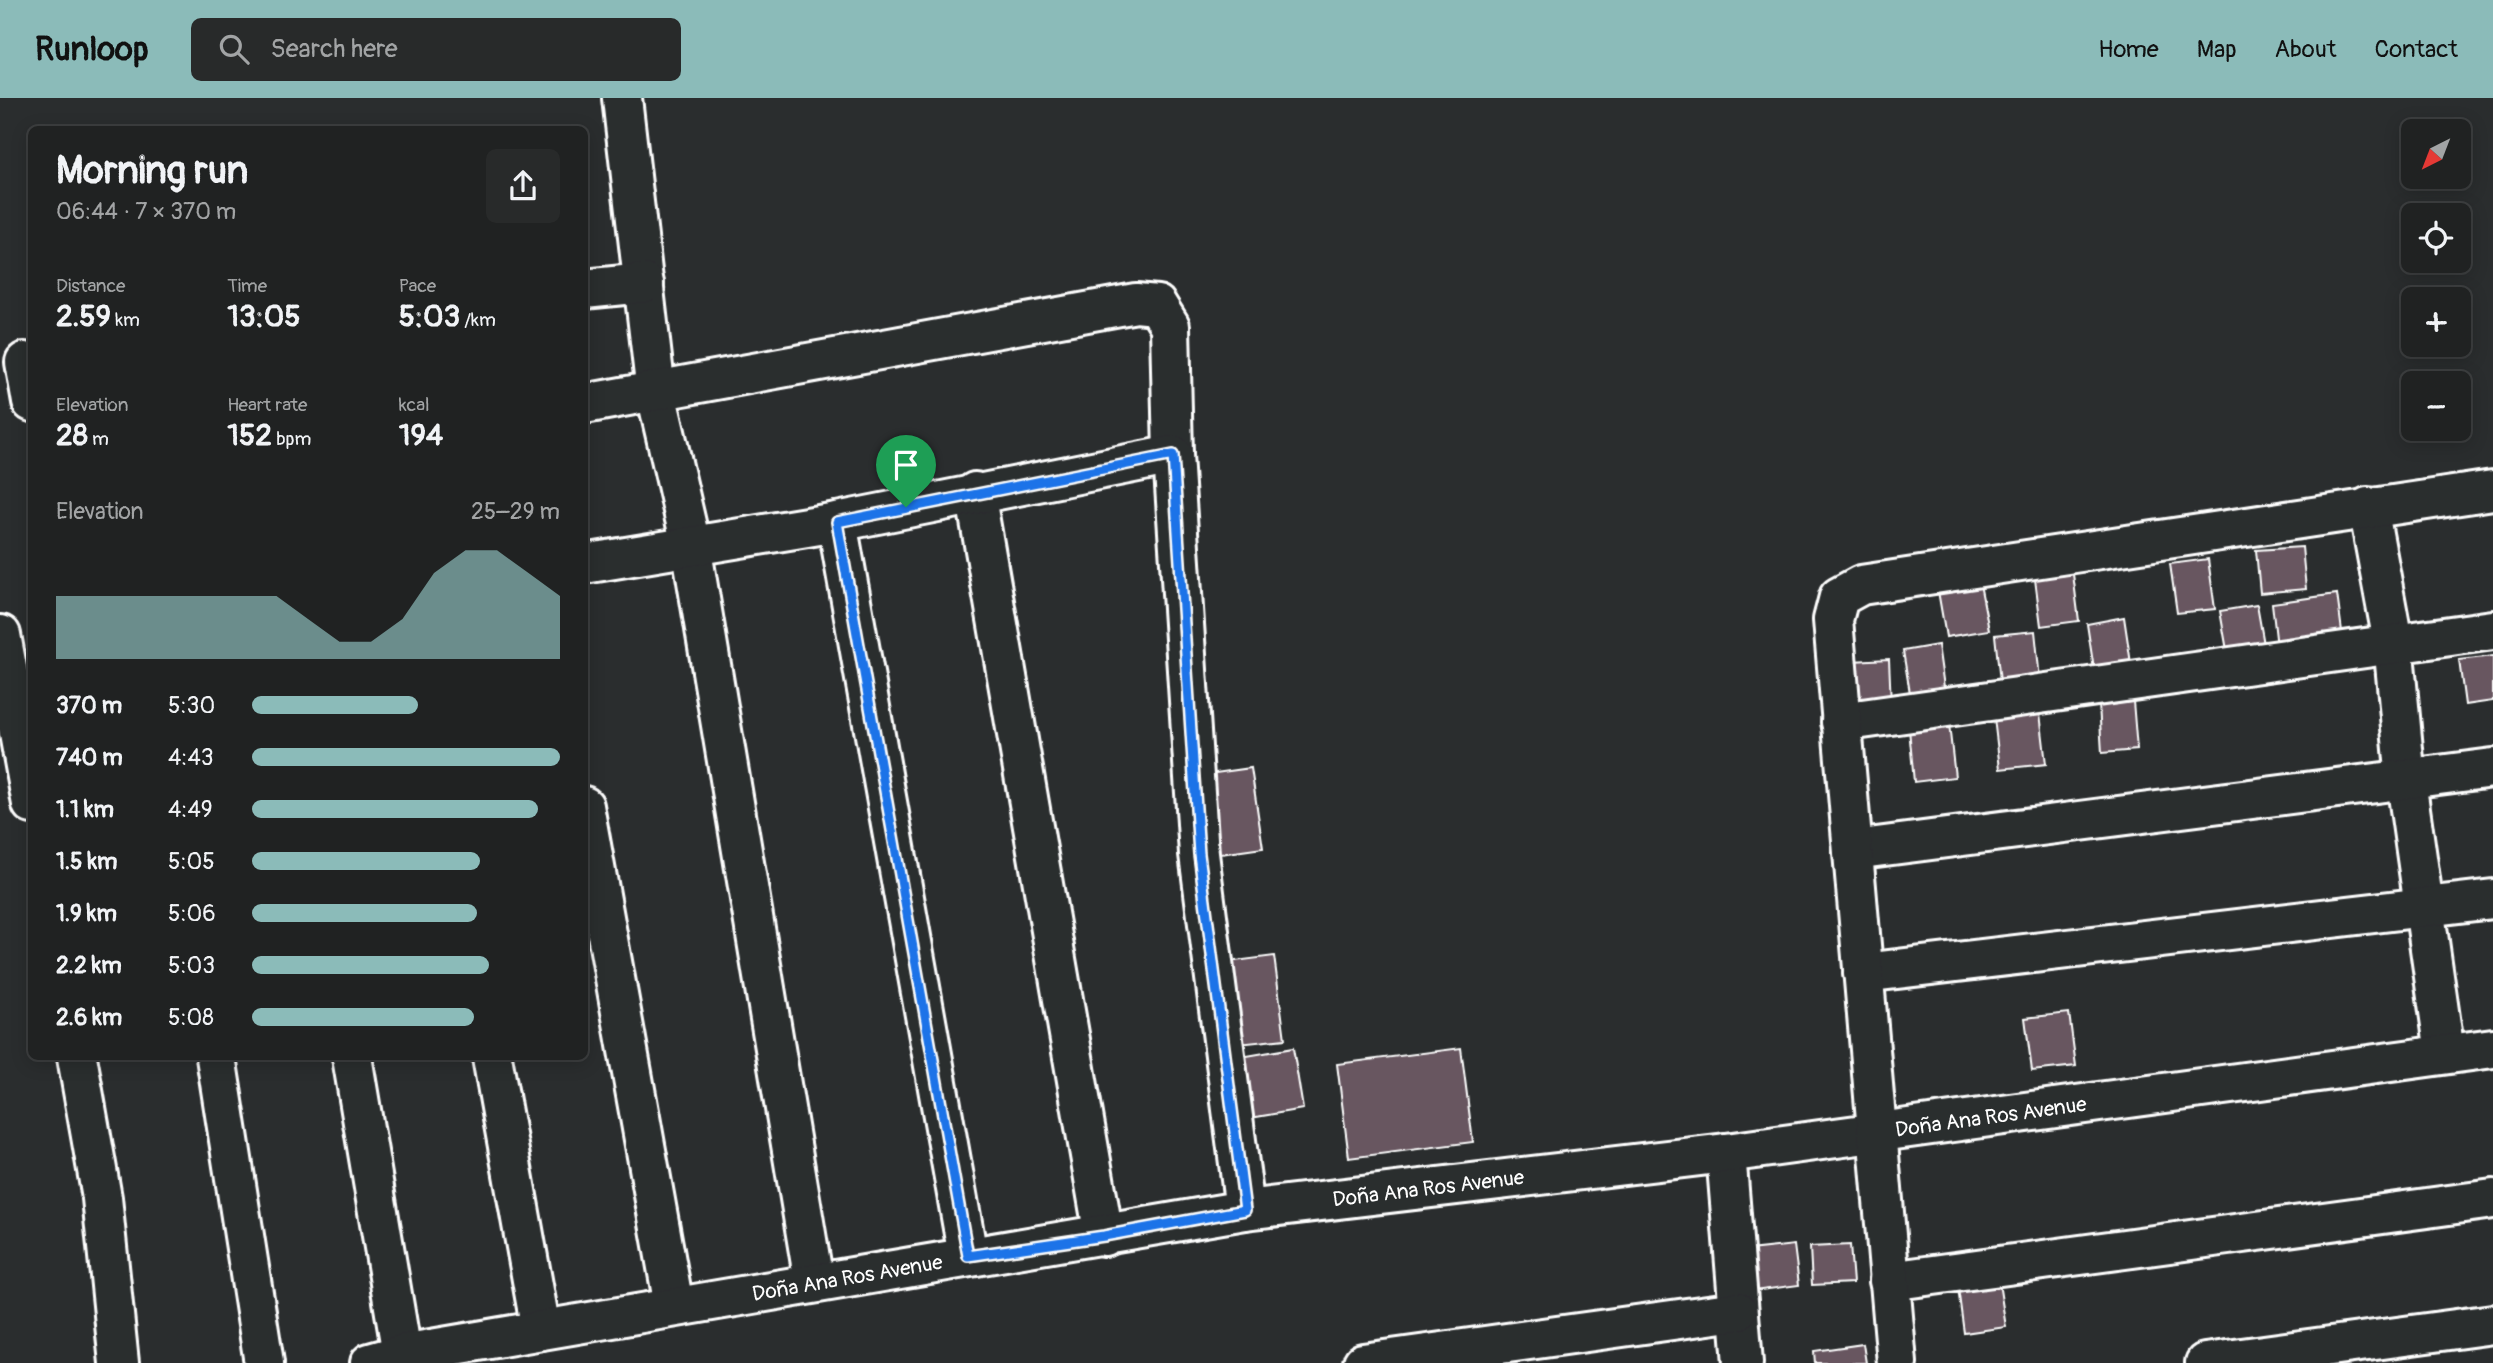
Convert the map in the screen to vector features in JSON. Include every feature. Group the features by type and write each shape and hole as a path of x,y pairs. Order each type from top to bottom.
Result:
{"street":[{"path":"622,98 656,393 691,545 814,1282"},
{"path":"588,289 644,283"},
{"path":"588,403 1136,303 1157,305 1170,326 1173,455 1199,854 1245,1210"},
{"path":"24,362 28,382"},
{"path":"588,563 837,522 975,492 1173,455"},
{"path":"1897,1363 1833,620 1839,597 1861,585 2493,490"},
{"path":"975,492 1104,1236"},
{"path":"2368,507 2393,642 2406,781 2445,1054"},
{"path":"837,522 968,1256"},
{"path":"1841,722 2493,630"},
{"path":"11,634 28,772"},
{"path":"1853,850 2493,768"},
{"path":"588,828 674,1306"},
{"path":"1863,972 2493,899"},
{"name":"Doña Ana Ros Avenue","path":"383,1360 674,1306 968,1256 1104,1236 1245,1210 1726,1153 1876,1130 2493,1048"},
{"path":"78,1060 102,1198 119,1363"},
{"path":"216,1060 264,1363"},
{"path":"352,1060 383,1360"},
{"path":"493,1060 541,1330"},
{"path":"1726,1153 1743,1363"},
{"path":"1889,1281 2493,1199"},
{"path":"1363,1363 1737,1311"},
{"path":"2206,1363 2493,1324"}],"building":[{"path":"2302,547 2306,589 2260,593 2256,550"},
{"path":"2208,559 2215,609 2177,613 2170,564"},
{"path":"2073,574 2079,621 2041,626 2035,579"},
{"path":"1980,584 1989,630 1946,637 1938,591"},
{"path":"2337,594 2343,639 2277,647 2272,603"},
{"path":"2257,605 2265,650 2228,656 2220,611"},
{"path":"2124,617 2132,670 2095,676 2087,624"},
{"path":"2035,631 2040,679 2000,682 1995,635"},
{"path":"1938,645 1945,694 1911,699 1903,651"},
{"path":"2493,656 2493,701 2465,705 2459,660"},
{"path":"1889,659 1891,705 1854,706 1852,661"},
{"path":"2133,701 2137,750 2102,753 2099,704"},
{"path":"2040,713 2046,764 2000,769 1994,718"},
{"path":"1949,724 1955,777 1914,782 1909,729"},
{"path":"1251,768 1263,848 1220,854 1208,774"},
{"path":"1274,956 1285,1039 1239,1044 1227,962"},
{"path":"2069,1013 2076,1066 2032,1071 2025,1018"},
{"path":"1293,1048 1303,1109 1250,1118 1241,1057"},
{"path":"1461,1048 1473,1142 1349,1158 1337,1064"},
{"path":"1794,1245 1799,1285 1746,1292 1740,1251"},
{"path":"1850,1245 1853,1283 1812,1285 1810,1247"},
{"path":"1999,1283 2006,1327 1964,1333 1958,1288"},
{"path":"1863,1344 1866,1363 1815,1363 1814,1351"}],"route":[{"path":"1173,455 1199,854 1245,1210 1104,1236 968,1256 837,522 906,507 1173,455"}]}
